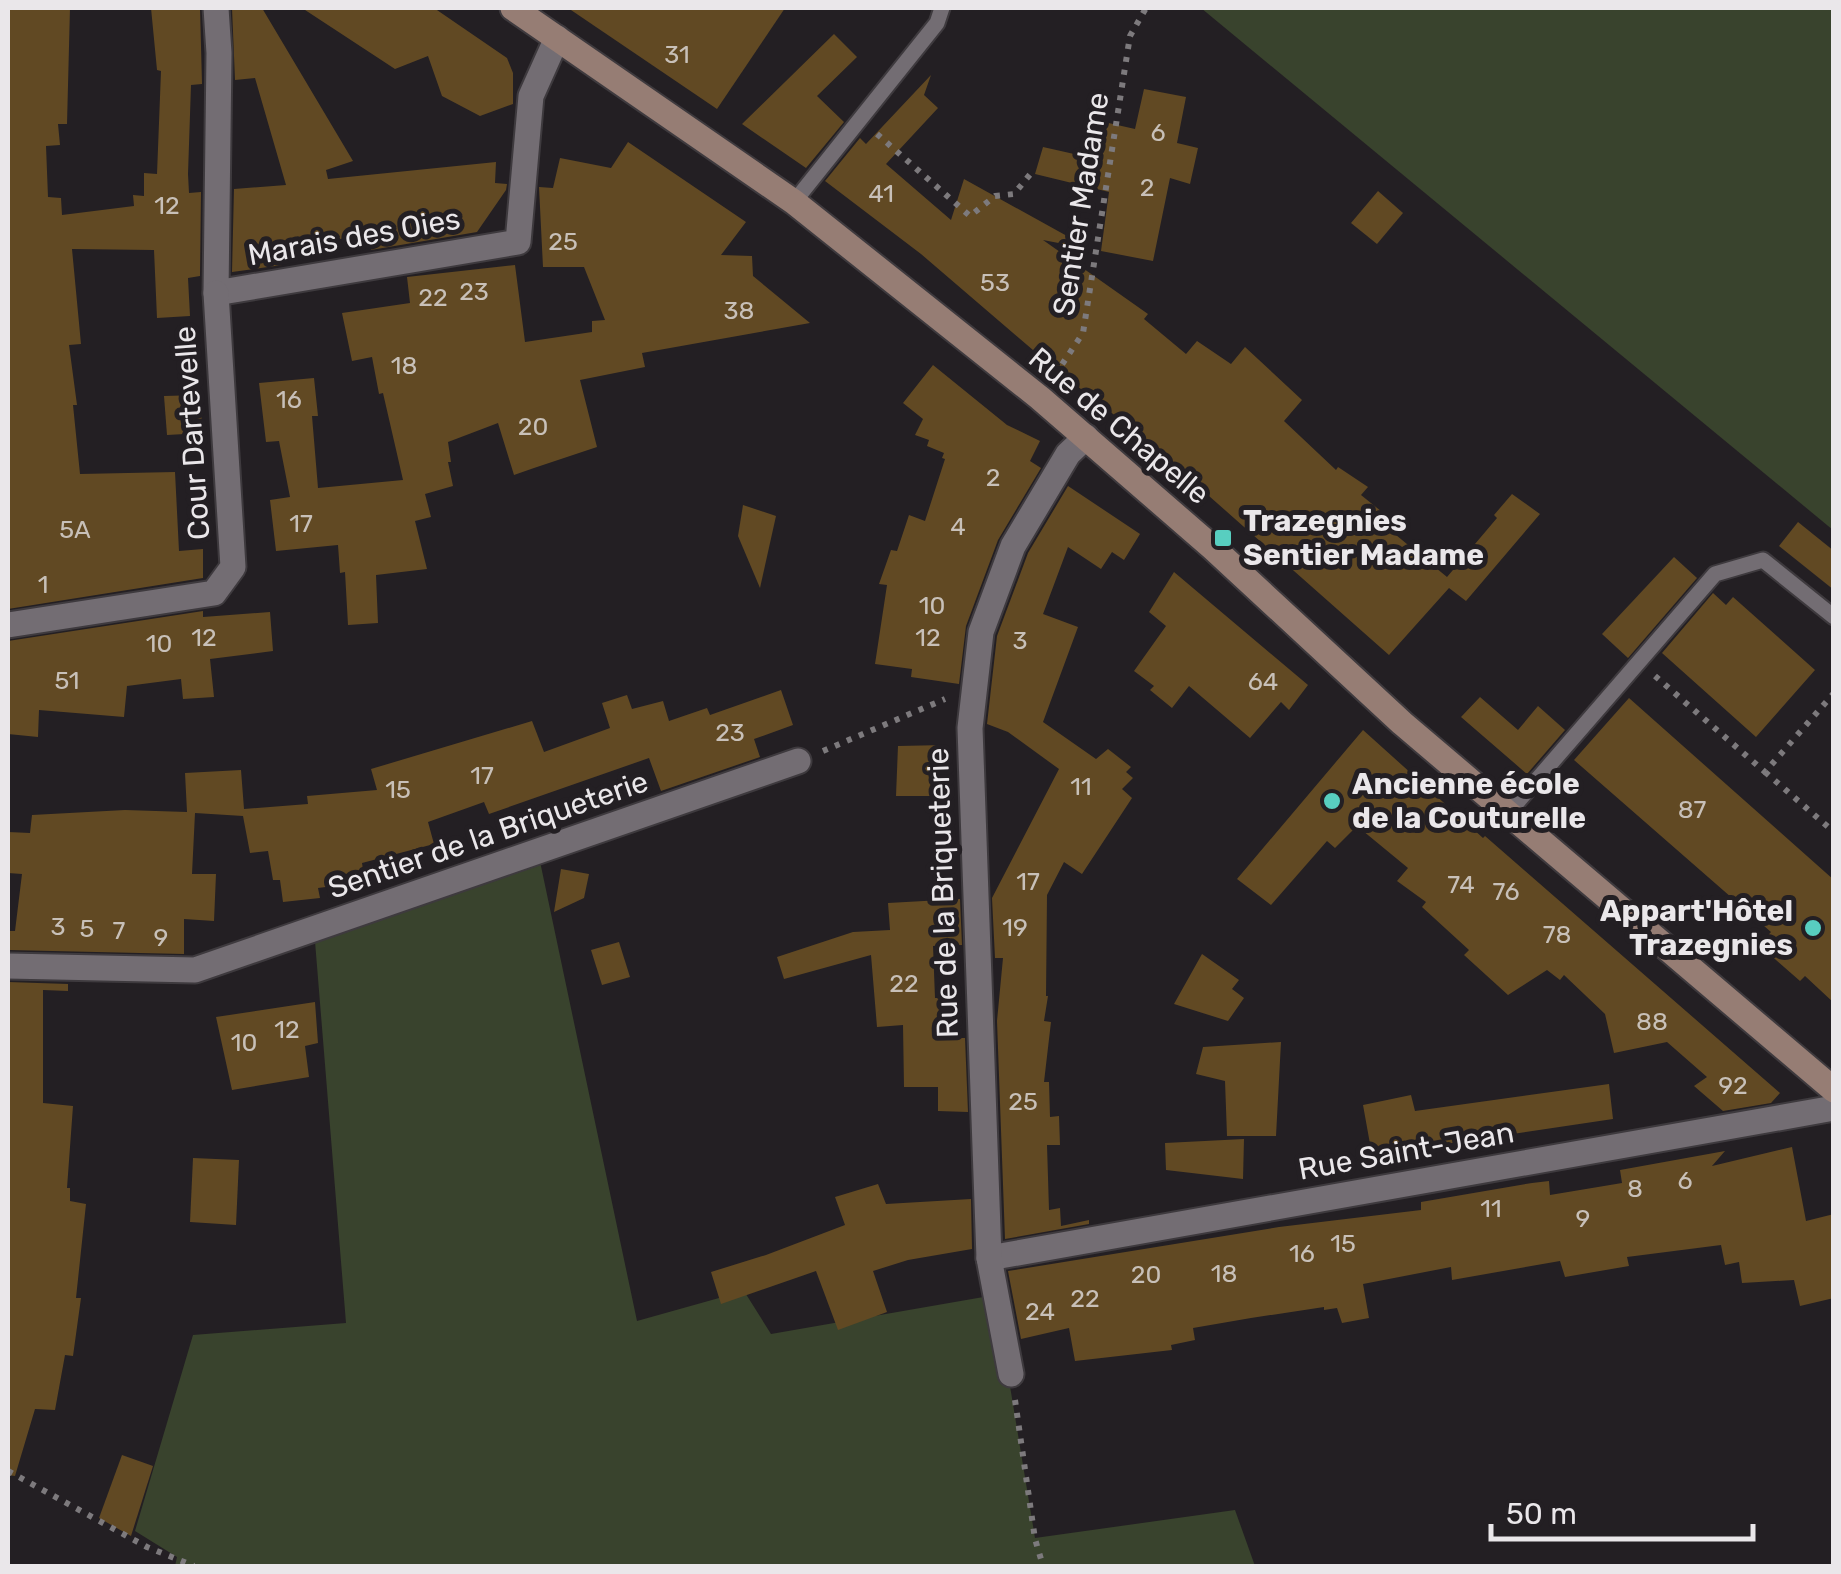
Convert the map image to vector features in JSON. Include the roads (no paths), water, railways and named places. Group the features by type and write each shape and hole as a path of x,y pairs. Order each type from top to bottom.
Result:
{"main road":[{"name":"Rue de Chapelle","path":"512,8 794,202 1040,398 1402,722 1834,1090"}],"street":[{"name":"Marais des Oies","path":"216,8 216,293 518,242 531,96 557,38"},
{"name":"Cour Dartevelle","path":"8,625 214,594 233,567 216,293"},
{"name":"Rue de la Briqueterie","path":"1011,1374 989,1258 970,728 981,632 1013,546 1068,454 1086,436"},
{"name":"Sentier de la Briqueterie","path":"8,966 195,970 798,761"},
{"name":"Rue Saint-Jean","path":"989,1258 1834,1108"}],"lane":[{"path":"794,202 937,23 942,8"},
{"path":"1508,814 1715,574 1762,560 1834,617"}],"place":[{"name":"Trazegnies Sentier Madame","path":"1223,538"},
{"name":"Ancienne école de la Couturelle","path":"1332,801"},
{"name":"Appart'Hôtel Trazegnies","path":"1813,928"}]}
